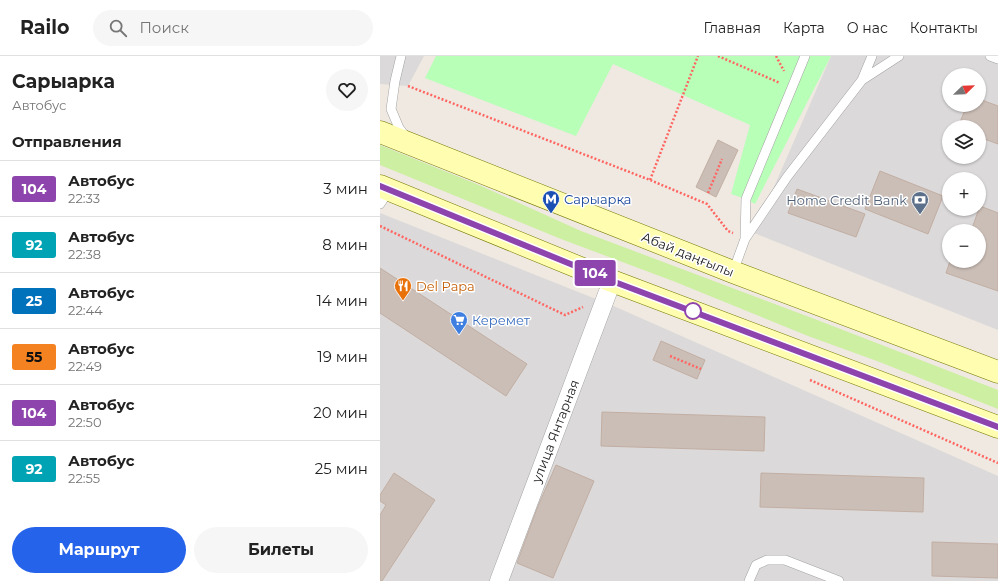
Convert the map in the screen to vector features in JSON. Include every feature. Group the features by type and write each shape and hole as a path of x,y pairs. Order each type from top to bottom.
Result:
{"main road":[{"name":"Абай даңғылы","path":"380,132 733,272 998,372"},
{"path":"383,193 998,427"}],"street":[{"name":"улица Янтарная","path":"499,581 612,281"}],"lane":[{"path":"401,56 390,109 399,128 412,145"},
{"path":"745,239 746,199 805,56"},
{"path":"733,272 745,239 787,177 862,80 872,56"},
{"path":"862,80 899,56"},
{"path":"990,56 998,59"},
{"path":"748,581 756,565 767,560 785,560 839,581"}],"path":[{"path":"650,180 698,56"},
{"path":"718,56 792,88"},
{"path":"395,81 650,180 707,204 728,231"},
{"path":"708,193 722,159"},
{"path":"670,356 702,369"},
{"path":"807,378 998,463"}],"shaded area":[{"path":"380,56 424,56 408,86 380,84"},
{"path":"831,56 998,56 998,330 754,233"},
{"path":"380,213 601,301 495,581 380,581"},
{"path":"609,304 998,476 998,581 500,581"}],"green space":[{"path":"436,56 831,56 755,204 731,194 750,125 613,64 576,136 425,78"},
{"path":"380,145 479,185 581,231 998,390 998,409 877,361 808,336 673,281 561,239 380,165"}],"building":[{"path":"986,102 998,106 998,144 986,140 986,120 961,120 964,112 986,112"},
{"path":"718,140 738,150 716,197 696,187"},
{"path":"880,171 942,196 928,234 865,209"},
{"path":"797,189 865,214 856,237 788,213"},
{"path":"986,208 998,213 998,291 946,273 948,268 986,268 986,224 974,224 976,216 986,216"},
{"path":"380,268 527,364 506,396 380,313"},
{"path":"661,341 705,360 697,379 653,360"},
{"path":"602,412 765,417 764,451 601,446"},
{"path":"556,465 594,481 553,578 517,563 538,506"},
{"path":"394,473 435,500 382,581 380,581 380,515 386,505 380,501 380,495"},
{"path":"761,473 924,478 923,512 760,507"},
{"path":"932,542 998,544 998,578 932,576"}],"bus line":[{"name":"104","path":"380,186 612,281 998,427"}],"place":[{"name":"Сарыарқа","path":"551,214"},
{"name":"Home Credit Bank","path":"920,215"},
{"name":"Del Papa","path":"403,301"},
{"name":"Керемет","path":"459,335"}]}
